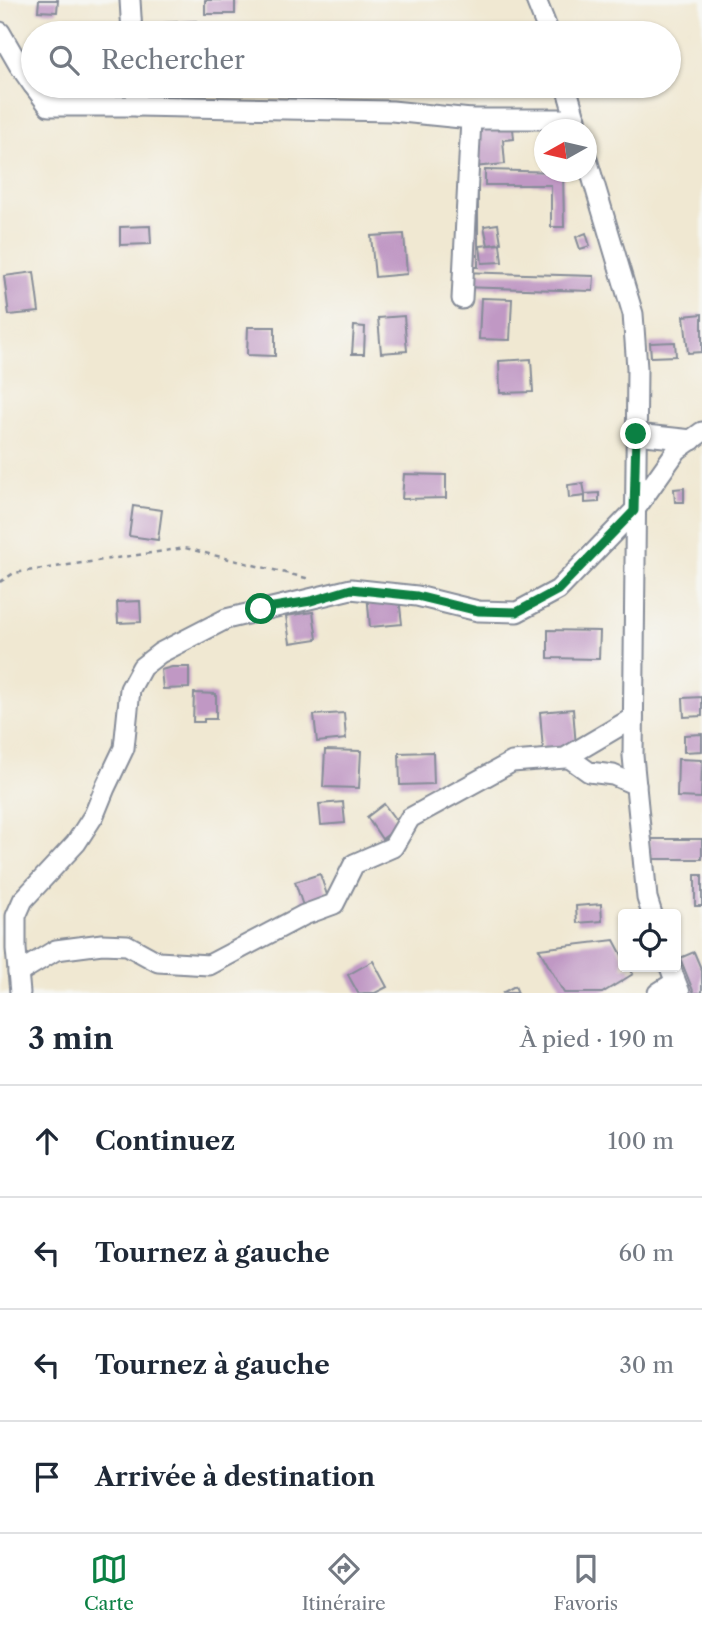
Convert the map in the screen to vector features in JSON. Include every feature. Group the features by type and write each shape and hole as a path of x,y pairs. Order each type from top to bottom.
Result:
{"street":[{"path":"130,0 131,21"},
{"path":"536,0 544,21"},
{"path":"0,32 21,68"},
{"path":"43,98 49,106 392,111 534,123"},
{"path":"137,98 137,106"},
{"path":"569,98 575,119"},
{"path":"462,299 471,119"},
{"path":"594,182 633,314 637,368 633,718 636,785 647,898 650,909"},
{"path":"636,434 697,436"},
{"path":"20,993 18,972 8,933 23,900 76,843 94,816 124,748 130,689 142,667 160,653 226,620 261,609 311,601 351,589 417,596 478,611 517,612 558,590 634,511 677,450 697,436"},
{"path":"18,972 57,950 102,944 127,945 158,962 209,965 304,915 334,904 354,864 393,847 410,818 512,762 568,757 633,718"},
{"path":"568,757 589,772 613,775 636,785"},
{"path":"658,993 675,981"}],"path":[{"path":"0,582 14,573 185,548 313,580"}],"building":[{"path":"39,0 58,0 57,12 38,11"},
{"path":"205,0 235,0 235,14 205,14"},
{"path":"512,118 514,139 503,140 505,164 473,167 469,121"},
{"path":"485,170 534,171 534,182 563,182 564,227 551,227 551,185 485,185"},
{"path":"464,188 478,188 478,267 464,267"},
{"path":"498,224 501,243 488,245 484,226"},
{"path":"150,226 151,244 120,245 120,227"},
{"path":"586,233 590,246 580,249 576,237"},
{"path":"404,234 407,274 375,277 371,236"},
{"path":"500,244 502,262 482,263 480,246"},
{"path":"34,272 39,312 9,315 4,276"},
{"path":"461,272 594,276 593,291 460,287"},
{"path":"481,298 512,299 510,340 479,339"},
{"path":"702,314 702,352 688,353 684,316"},
{"path":"404,316 407,351 381,353 378,318"},
{"path":"354,326 365,327 364,354 352,354"},
{"path":"248,327 275,327 275,356 247,355"},
{"path":"675,342 676,356 651,357 650,343"},
{"path":"531,359 533,392 500,393 499,361"},
{"path":"404,474 446,475 446,498 402,499"},
{"path":"583,483 585,494 599,493 599,502 585,503 585,496 569,498 568,485"},
{"path":"684,488 684,502 675,502 674,489"},
{"path":"133,506 162,510 158,540 129,536"},
{"path":"398,590 402,624 370,627 367,593"},
{"path":"140,601 141,622 118,623 117,602"},
{"path":"313,612 317,639 290,643 286,616"},
{"path":"548,630 600,631 599,659 548,658"},
{"path":"189,667 189,688 163,689 161,670"},
{"path":"194,693 216,694 216,719 193,722"},
{"path":"702,697 702,716 684,717 683,698"},
{"path":"573,709 576,747 543,750 540,712"},
{"path":"344,713 346,739 317,742 314,715"},
{"path":"702,734 702,751 684,752 684,735"},
{"path":"325,750 361,751 359,788 323,787"},
{"path":"433,752 434,784 400,785 399,753"},
{"path":"678,759 702,760 701,798 677,797"},
{"path":"343,802 345,823 321,825 319,804"},
{"path":"384,804 400,826 382,839 367,817"},
{"path":"649,839 702,839 702,859 649,859"},
{"path":"320,874 330,904 305,912 295,882"},
{"path":"695,875 702,875 702,906 695,906"},
{"path":"601,904 602,921 577,923 576,906"},
{"path":"614,940 618,948 618,972 633,974 602,993 564,993 539,949"},
{"path":"694,952 702,971 702,993 694,993 681,958"},
{"path":"373,961 387,987 375,993 358,993 348,975"},
{"path":"515,986 518,993 502,993"}],"route":[{"path":"261,609 311,601 351,589 417,596 478,611 517,612 558,590 634,511 636,434"}]}
